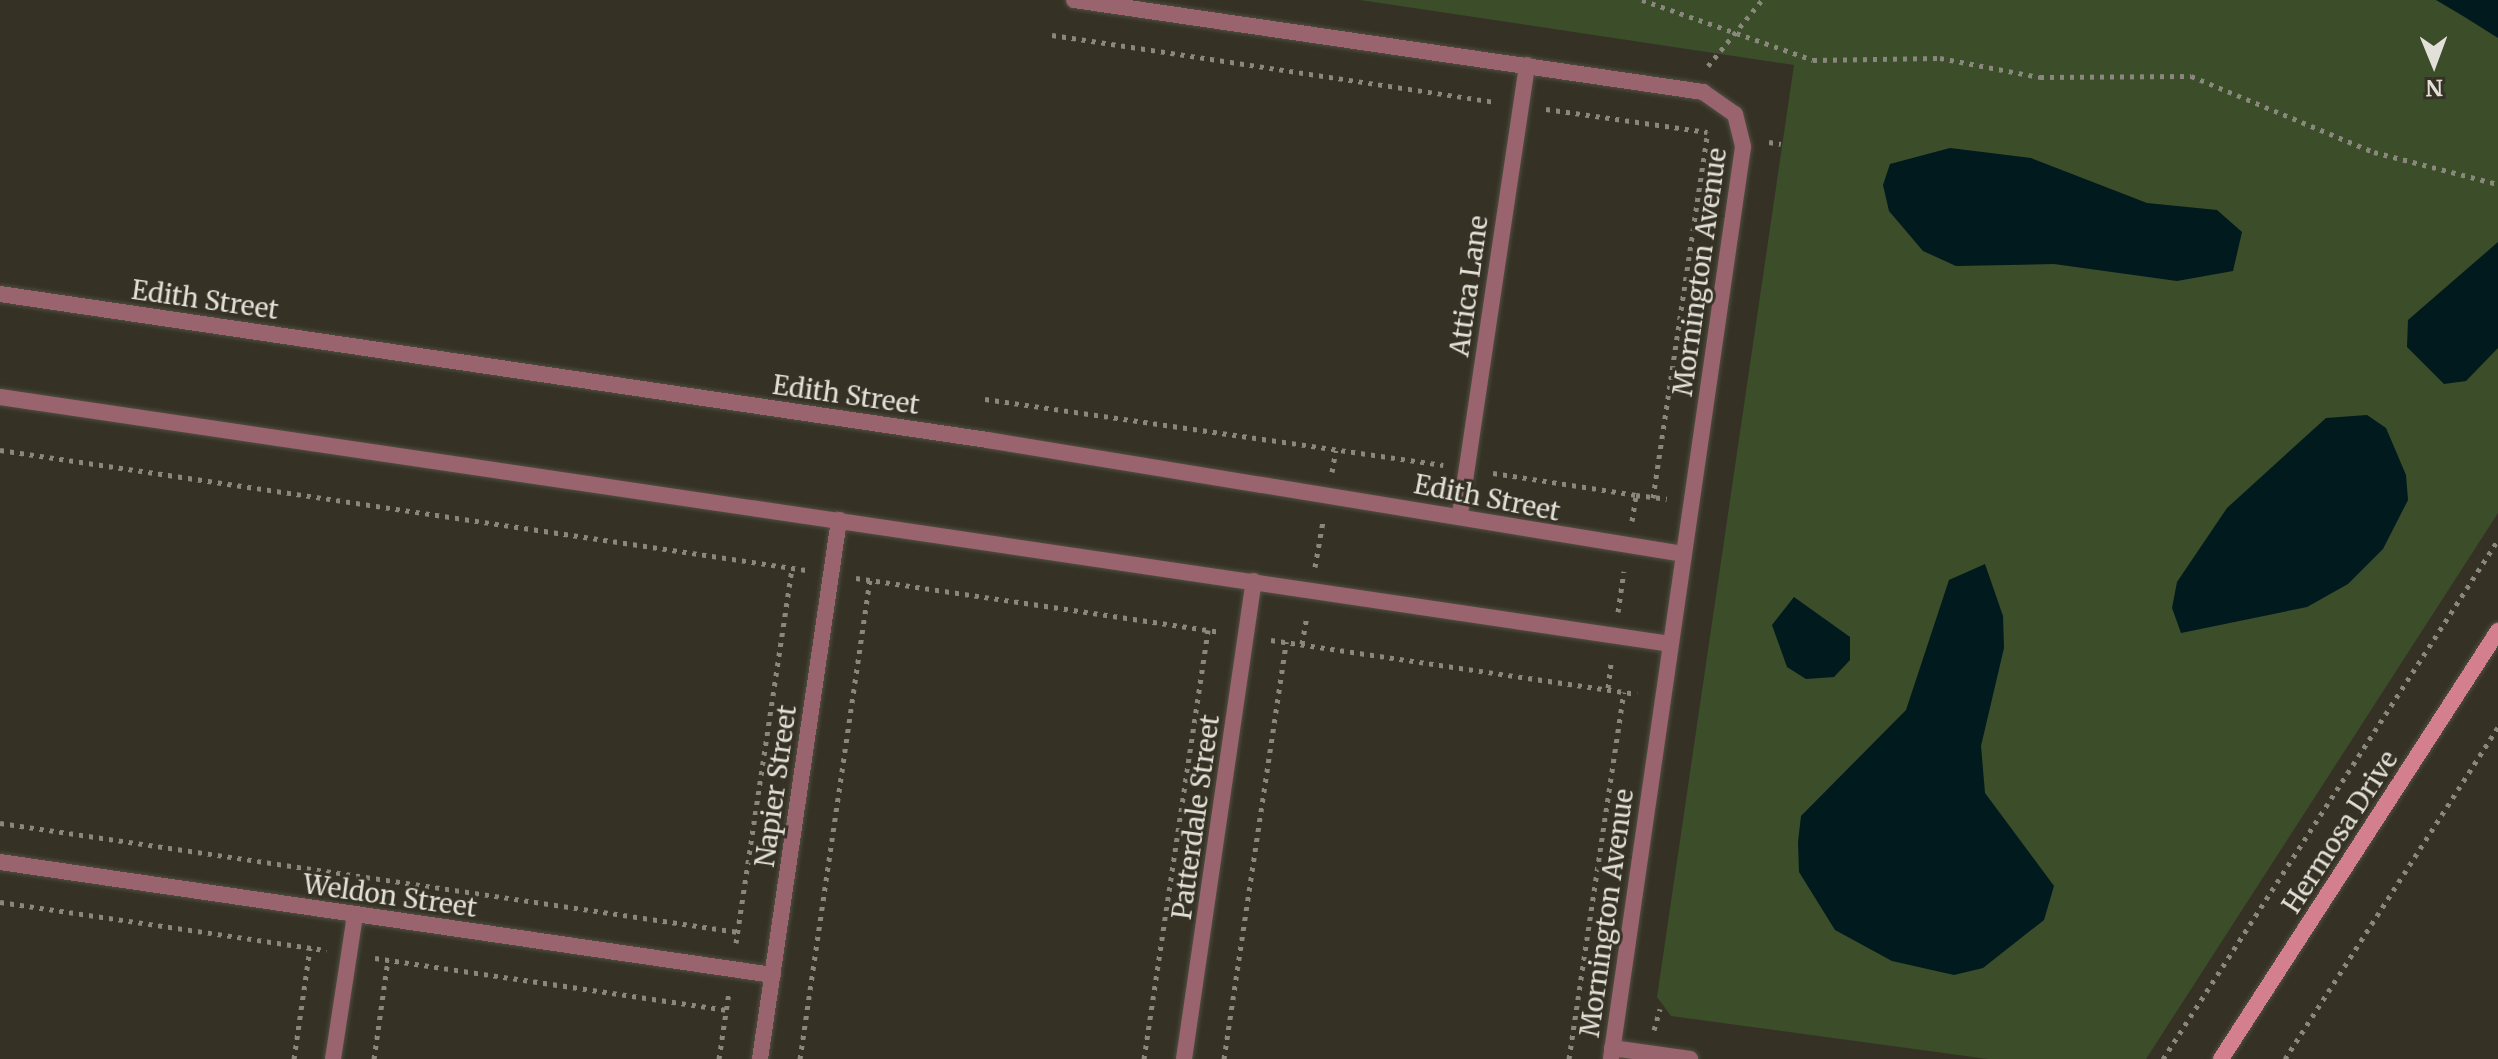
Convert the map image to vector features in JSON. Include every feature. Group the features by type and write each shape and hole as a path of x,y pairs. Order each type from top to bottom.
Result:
{"street":[{"name":"Mornington Avenue","path":"1074,0 1527,65 1717,96 1735,114 1743,137 1612,1054"},
{"name":"Attica Lane","path":"1460,514 1527,65"},
{"name":"Edith Street","path":"0,294 1460,514 1683,554"},
{"path":"0,397 1670,644"},
{"name":"Napier Street","path":"760,1059 839,520"},
{"name":"Patterdale Street","path":"1184,1059 1254,581"},
{"name":"Hermosa Drive","path":"2221,1059 2498,631"},
{"name":"Weldon Street","path":"0,862 773,975"},
{"path":"333,1059 355,915"},
{"path":"1612,1054 1690,1059"}],"path":[{"path":"1642,0 1813,60 1940,58 2040,77 2191,76 2374,152 2498,184"},
{"path":"1730,32 1762,0"},
{"path":"1052,35 1781,144"},
{"path":"1653,498 1707,132"},
{"path":"985,399 1636,495"},
{"path":"1302,644 1336,450"},
{"path":"2163,1059 2498,540"},
{"path":"719,1059 792,568"},
{"path":"800,1059 870,580"},
{"path":"1144,1059 1208,630"},
{"path":"1224,1059 1286,642"},
{"path":"1569,1059 1624,692"},
{"path":"2285,1059 2498,727"},
{"path":"0,823 738,932"},
{"path":"294,1059 310,948"},
{"path":"374,1059 388,960"}],"green space":[{"path":"1360,0 2498,0 2498,513 2146,1059 1988,1059 1671,1016 1657,997 1794,65"}],"water":[{"path":"2436,0 2498,0 2498,38 2463,16"},
{"path":"1950,148 2031,158 2147,203 2217,210 2242,232 2233,271 2177,281 2054,264 1956,266 1923,251 1889,211 1883,185 1890,164"},
{"path":"2498,242 2498,348 2466,381 2444,384 2407,347 2408,320"},
{"path":"2367,415 2386,428 2406,475 2408,500 2383,549 2348,584 2307,607 2181,633 2172,608 2177,582 2227,508 2326,418"},
{"path":"1985,564 2003,616 2004,648 1981,746 1985,793 2054,886 2044,920 1983,968 1954,975 1892,961 1835,930 1799,872 1798,842 1801,816 1906,710 1949,580"},
{"path":"1794,597 1850,637 1850,660 1834,677 1806,679 1787,667 1772,625"}]}
